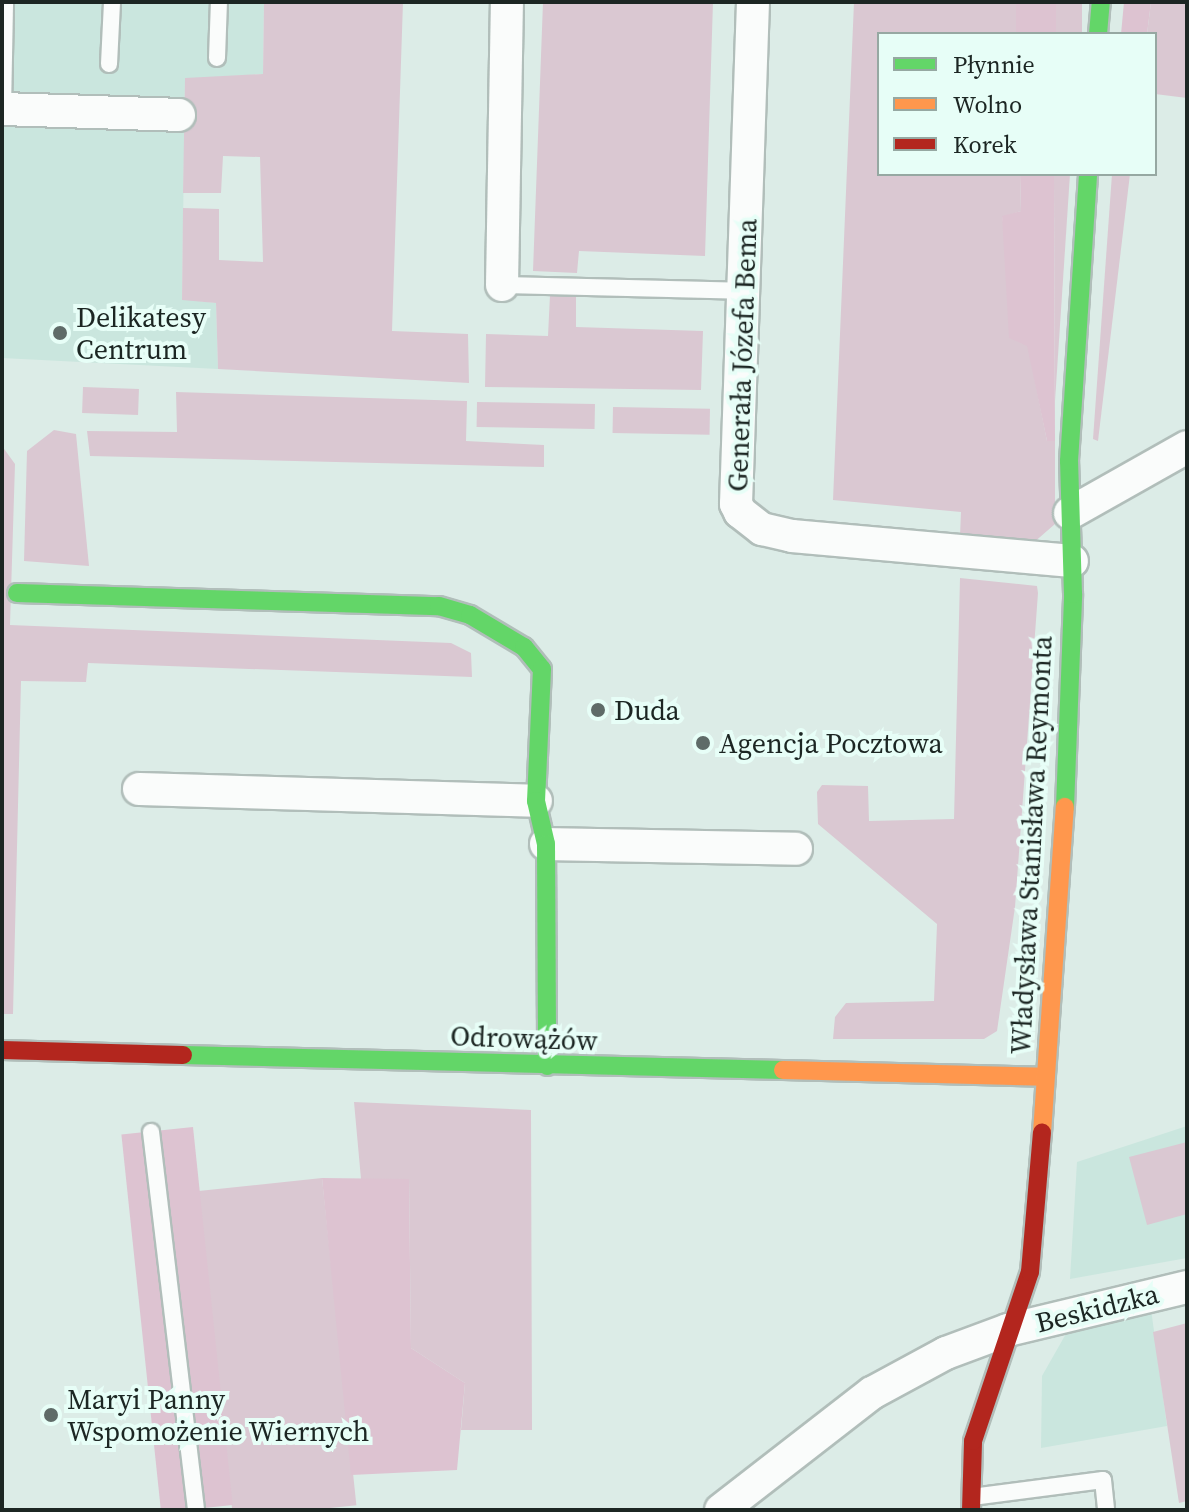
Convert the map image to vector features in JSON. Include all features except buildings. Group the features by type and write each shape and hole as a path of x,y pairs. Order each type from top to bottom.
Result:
{"street":[{"path":"502,285 507,2"},
{"name":"Generała Józefa Bema","path":"753,2 736,504 746,520 792,536 1072,561"},
{"path":"1098,32 1101,2"},
{"path":"2,109 179,115"},
{"name":"Władysława Stanisława Reymonta","path":"971,1504 973,1441 1034,1244 1065,817 1072,561 1072,391 1088,176"},
{"path":"1070,513 1187,447"},
{"path":"17,593 439,606 470,615 524,647 542,669 536,801 546,844 547,1066"},
{"path":"139,789 536,801"},
{"path":"546,844 796,849"},
{"name":"Odrowążów","path":"2,1050 1045,1077"},
{"name":"Beskidzka","path":"721,1510 900,1375 1008,1330 1187,1287"}],"lane":[{"path":"2,109 5,2"},
{"path":"109,64 112,2"},
{"path":"217,58 219,2"},
{"path":"502,285 743,291"},
{"path":"151,1132 196,1510"},
{"path":"971,1504 1103,1480 1106,1510"}],"shaded area":[{"path":"2,2 264,2 263,74 185,79 182,299 216,303 218,369 2,358"},
{"path":"264,2 403,2 392,331 468,334 469,383 218,369 216,303 182,300 183,208 219,209 219,260 263,262 260,157 223,156 221,193 183,193 185,78 263,74"},
{"path":"543,2 713,2 705,256 579,251 577,273 533,271"},
{"path":"854,2 1016,2 1017,32 877,32 877,176 1020,176 1021,211 1002,217 1047,441 1055,441 1055,524 1032,544 960,536 961,512 833,500"},
{"path":"1016,2 1056,2 1056,32 1016,32"},
{"path":"1056,2 1082,2 1082,32 1056,32"},
{"path":"1124,2 1151,2 1147,32 1121,32"},
{"path":"1151,2 1187,2 1187,98 1157,94 1157,32 1147,32"},
{"path":"1020,176 1054,176 1055,441 1047,441 1027,346 1009,338 1002,216 1021,211"},
{"path":"1054,176 1070,176 1055,401"},
{"path":"1112,176 1130,176 1098,441 1093,439"},
{"path":"576,293 576,327 703,331 701,390 485,387 486,334 548,336 550,295"},
{"path":"83,387 139,389 138,415 82,413"},
{"path":"176,392 467,401 466,441 544,445 544,467 90,456 87,431 177,432"},
{"path":"477,402 595,404 595,429 477,427"},
{"path":"613,407 710,409 710,435 613,433"},
{"path":"54,430 76,434 89,566 24,561 27,451"},
{"path":"2,446 15,464 10,625 451,643 471,653 472,677 88,663 86,682 21,681 13,1014 2,1014"},
{"path":"960,578 1037,586 1038,593 1015,907 997,1031 984,1039 833,1039 835,1017 846,1003 934,1001 937,924 818,824 817,792 822,785 868,786 869,821 954,819"},
{"path":"354,1102 531,1110 532,1430 461,1430 465,1383 411,1348 409,1180 361,1179"},
{"path":"1187,1126 1187,1258 1070,1279 1077,1162"},
{"path":"193,1127 233,1505 161,1510 121,1135"},
{"path":"1187,1142 1187,1214 1147,1225 1129,1157"},
{"path":"322,1178 356,1505 311,1510 232,1510 199,1191"},
{"path":"322,1178 409,1179 411,1348 465,1383 457,1470 351,1475"},
{"path":"1151,1309 1167,1426 1041,1448 1042,1376 1067,1332"},
{"path":"1187,1323 1187,1501 1179,1503 1153,1332"}],"traffic: fast":[{"path":"1098,32 1101,2"},
{"path":"1065,807 1073,594 1069,461 1088,176"},
{"path":"17,593 439,606 470,615 524,647 542,669 536,801 546,844 547,1066"},
{"path":"183,1055 783,1070"}],"traffic: slow":[{"path":"1042,1133 1065,807"},
{"path":"783,1070 1045,1077"}],"traffic: jam":[{"path":"2,1050 183,1055"},
{"path":"971,1510 973,1441 1030,1272 1042,1133"}],"place":[{"name":"Delikatesy Centrum","path":"60,333"},
{"name":"Duda","path":"598,710"},
{"name":"Agencja Pocztowa","path":"703,743"},
{"name":"Maryi Panny Wspomożenie Wiernych","path":"51,1415"}]}
